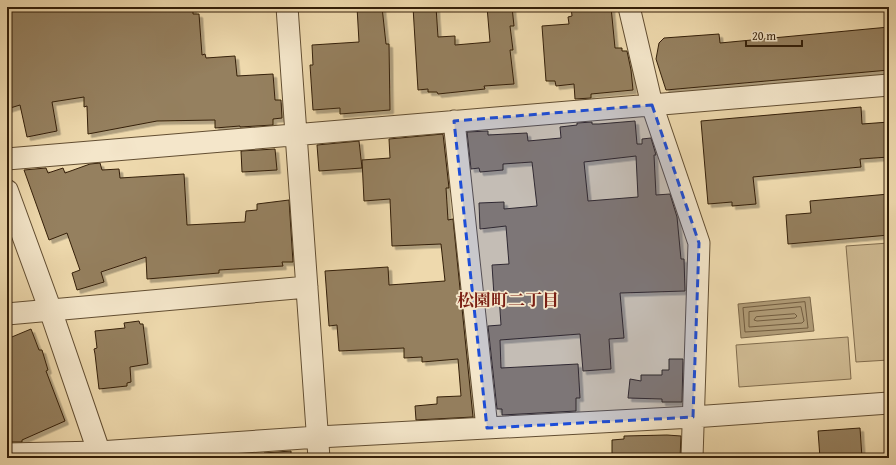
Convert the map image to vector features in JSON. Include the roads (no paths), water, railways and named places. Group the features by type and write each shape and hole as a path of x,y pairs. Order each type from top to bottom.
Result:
{"street":[{"path":"287,7 319,458"},
{"path":"629,7 652,105 699,243 692,458"},
{"path":"7,159 889,85"},
{"path":"454,121 487,428"},
{"path":"7,191 100,455"},
{"path":"7,314 307,288"},
{"path":"7,454 100,455 318,437 693,417 889,403"}],"water":[{"path":"810,297 814,331 741,338 738,304"}],"district":[{"name":"松園町二丁目","path":"508,299"}]}
